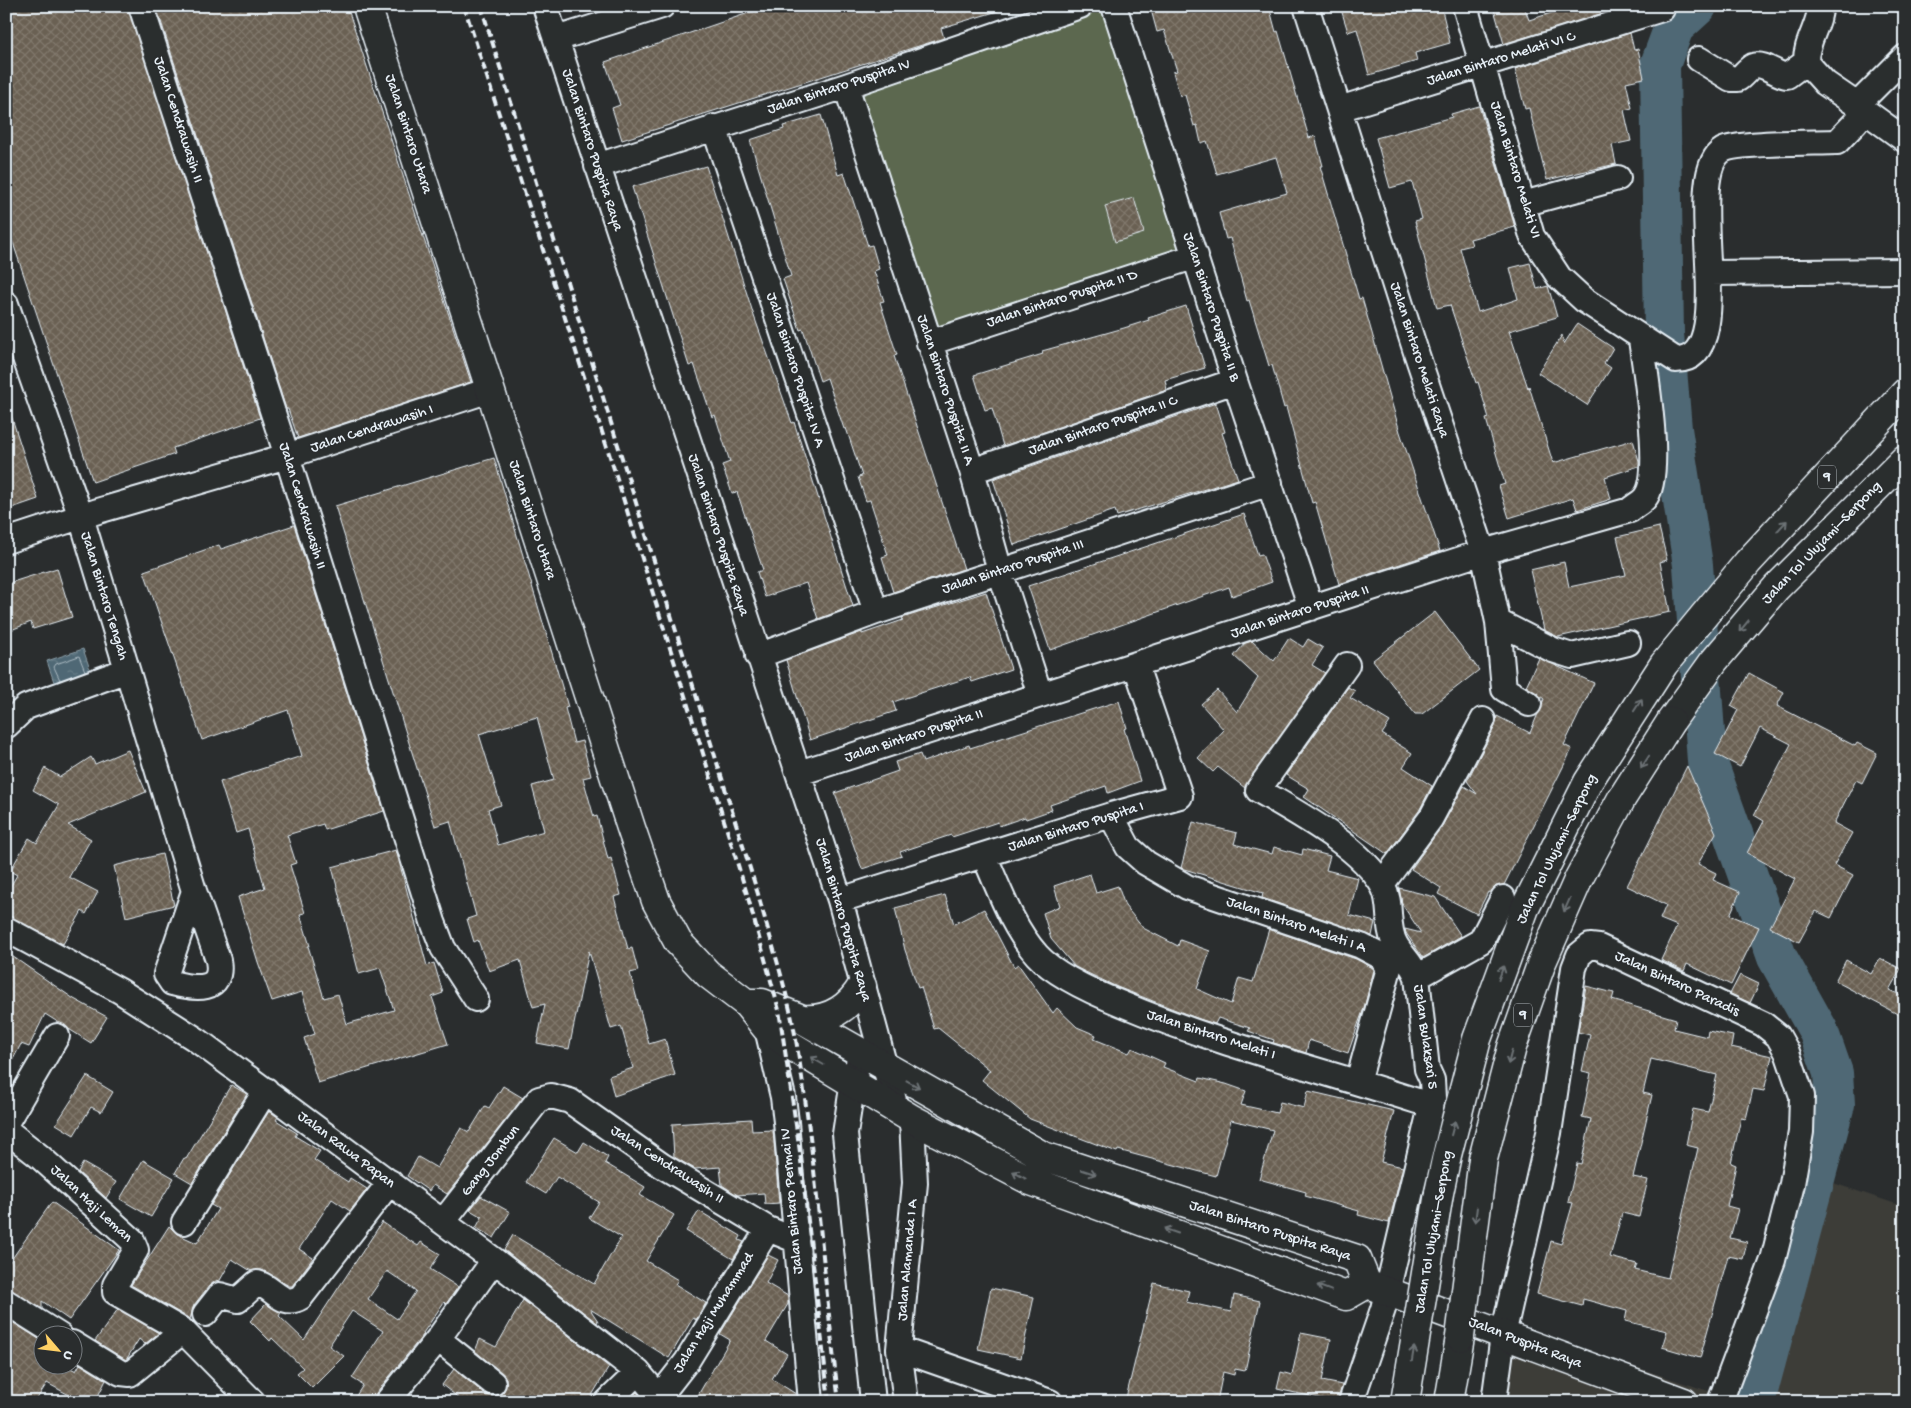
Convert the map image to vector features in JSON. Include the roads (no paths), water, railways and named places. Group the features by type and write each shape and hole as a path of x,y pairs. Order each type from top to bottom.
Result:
{"main road":[{"name":"Jalan Bintaro Utara","path":"366,6 656,901 678,942 708,974 754,1003 767,1029"},
{"name":"Jalan Tol Ulujami–Serpong","path":"1405,1402 1447,1155 1477,1039 1525,908 1593,774 1664,664 1748,562 1905,393"},
{"name":"Jalan Tol Ulujami–Serpong","path":"1449,1402 1483,1159 1512,1047 1542,962 1579,878 1622,798 1671,721 1714,661 1776,588 1905,458"},
{"path":"806,1022 834,1014 851,1002 863,990"},
{"name":"Jalan Bintaro Puspita Raya","path":"754,1003 806,1022 1043,1156 1357,1259 1378,1288 1346,1296 1177,1233 1031,1182 904,1114 853,1081 798,1050 767,1029"},
{"name":"Jalan Puspita Raya","path":"1378,1288 1684,1402"}],"street":[{"name":"Jalan Cendrawasih II","path":"141,6 287,456 433,922 443,948 476,999"},
{"name":"Jalan Bintaro Puspita Raya","path":"545,6 840,900 863,990 872,1060 904,1114"},
{"path":"556,39 662,6"},
{"name":"Jalan Bintaro Puspita IV","path":"597,166 846,86 1080,6"},
{"name":"Jalan Bintaro Puspita II B","path":"1114,6 1235,382 1311,608"},
{"name":"Jalan Bintaro Melati Raya","path":"1306,6 1416,352 1483,552 1498,622 1504,689 1529,704"},
{"name":"Jalan Bintaro Melati VI","path":"1465,6 1532,236 1558,277 1584,300 1646,342 1676,360 1686,360 1696,354 1704,338 1710,273"},
{"path":"1699,59 1731,79 1738,79 1754,66 1760,66 1781,76 1787,76 1806,62 1811,34 1819,17 1820,6"},
{"name":"Jalan Bintaro Melati VI C","path":"1339,109 1662,9"},
{"path":"1905,57 1857,113 1837,142 1738,146 1724,149 1715,160 1706,189 1710,273 1905,271"},
{"path":"1806,62 1857,113 1904,138"},
{"name":"Jalan Bintaro Puspita II A","path":"846,86 972,471 1000,571 1040,695"},
{"name":"Jalan Bintaro Puspita IV A","path":"714,127 876,612"},
{"path":"1523,204 1618,178"},
{"name":"Jalan Bintaro Puspita II D","path":"929,343 1196,256"},
{"name":"Jalan Bintaro Tengah","path":"6,304 10,330 81,517 194,891"},
{"name":"Jalan Bintaro Puspita II","path":"799,773 1136,666 1483,552 1630,510 1646,498 1652,482 1654,459 1646,342"},
{"name":"Jalan Bintaro Puspita II C","path":"972,471 1235,382"},
{"name":"Jalan Cendrawasih I","path":"6,541 287,456 490,390"},
{"name":"Jalan Bintaro Puspita III","path":"758,656 876,612 1270,483"},
{"path":"1498,622 1553,650 1572,656 1628,643"},
{"name":"Jalan Bulaksari 5","path":"1347,665 1258,790 1321,828 1362,862 1382,884 1388,897 1389,922 1395,945 1412,964 1417,977 1427,1069 1432,1080 1433,1098 1378,1288 1367,1359 1351,1402"},
{"name":"Jalan Bintaro Puspita I","path":"840,900 1111,815 1180,796 1136,666"},
{"path":"7,725 26,707 127,670"},
{"path":"1382,884 1430,818 1483,720"},
{"name":"Jalan Bintaro Melati I A","path":"1111,815 1128,847 1146,863 1187,888 1361,946 1382,957 1389,968 1358,1082"},
{"name":"Jalan Bintaro Melati I","path":"984,855 1013,921 1038,956 1066,976 1099,994 1172,1025 1417,1101"},
{"path":"1417,977 1481,941 1503,898"},
{"name":"Jalan Rawa Papan","path":"6,928 120,991 197,1040 494,1260 638,1372 661,1400"},
{"name":"Jalan Bintaro Paradis","path":"1503,1335 1549,1133 1574,968 1585,949 1590,946 1599,947 1763,1024 1778,1036 1787,1052 1802,1096 1801,1132 1792,1184 1772,1260 1720,1402"},
{"name":"Jalan Bintaro Permai IV","path":"767,1029 783,1097 811,1402"},
{"path":"6,1123 57,1036"},
{"path":"872,1060 853,1081 845,1134 873,1402"},
{"path":"184,1222 266,1090"},
{"name":"Jalan Cendrawasih II","path":"539,1099 551,1096 570,1102 660,1165 768,1228 795,1240"},
{"name":"Gang Jombun","path":"443,1222 539,1099"},
{"name":"Jalan Alamanda I A","path":"904,1114 915,1183 899,1349 906,1402"},
{"name":"Jalan Haji Leman","path":"6,1130 39,1156 132,1240 136,1250 115,1285 114,1292 183,1331 241,1398"},
{"path":"205,1314 220,1295 238,1300 257,1283 285,1300 293,1301 301,1297 390,1182"},
{"name":"Jalan Haji Muhammad","path":"661,1400 768,1228"},
{"path":"387,1402 438,1339 494,1260"},
{"path":"6,1302 44,1326"},
{"path":"82,1349 121,1373 130,1374 183,1331"},
{"path":"1494,1402 1503,1335"},
{"path":"438,1339 493,1383"},
{"path":"899,1349 1050,1402"},
{"path":"607,1402 638,1372"}],"water":[{"path":"83,649 92,675 56,688 47,661"}],"waterway":[{"path":"1697,6 1674,27 1660,65 1664,334 1672,429 1693,565 1707,761 1777,957 1818,1030 1833,1073 1835,1104 1755,1402"}],"railway":[{"path":"464,6 614,469 747,894 779,1010 800,1152 829,1402"},
{"path":"481,6 758,894 786,992 795,1032 805,1096 839,1402"}]}
